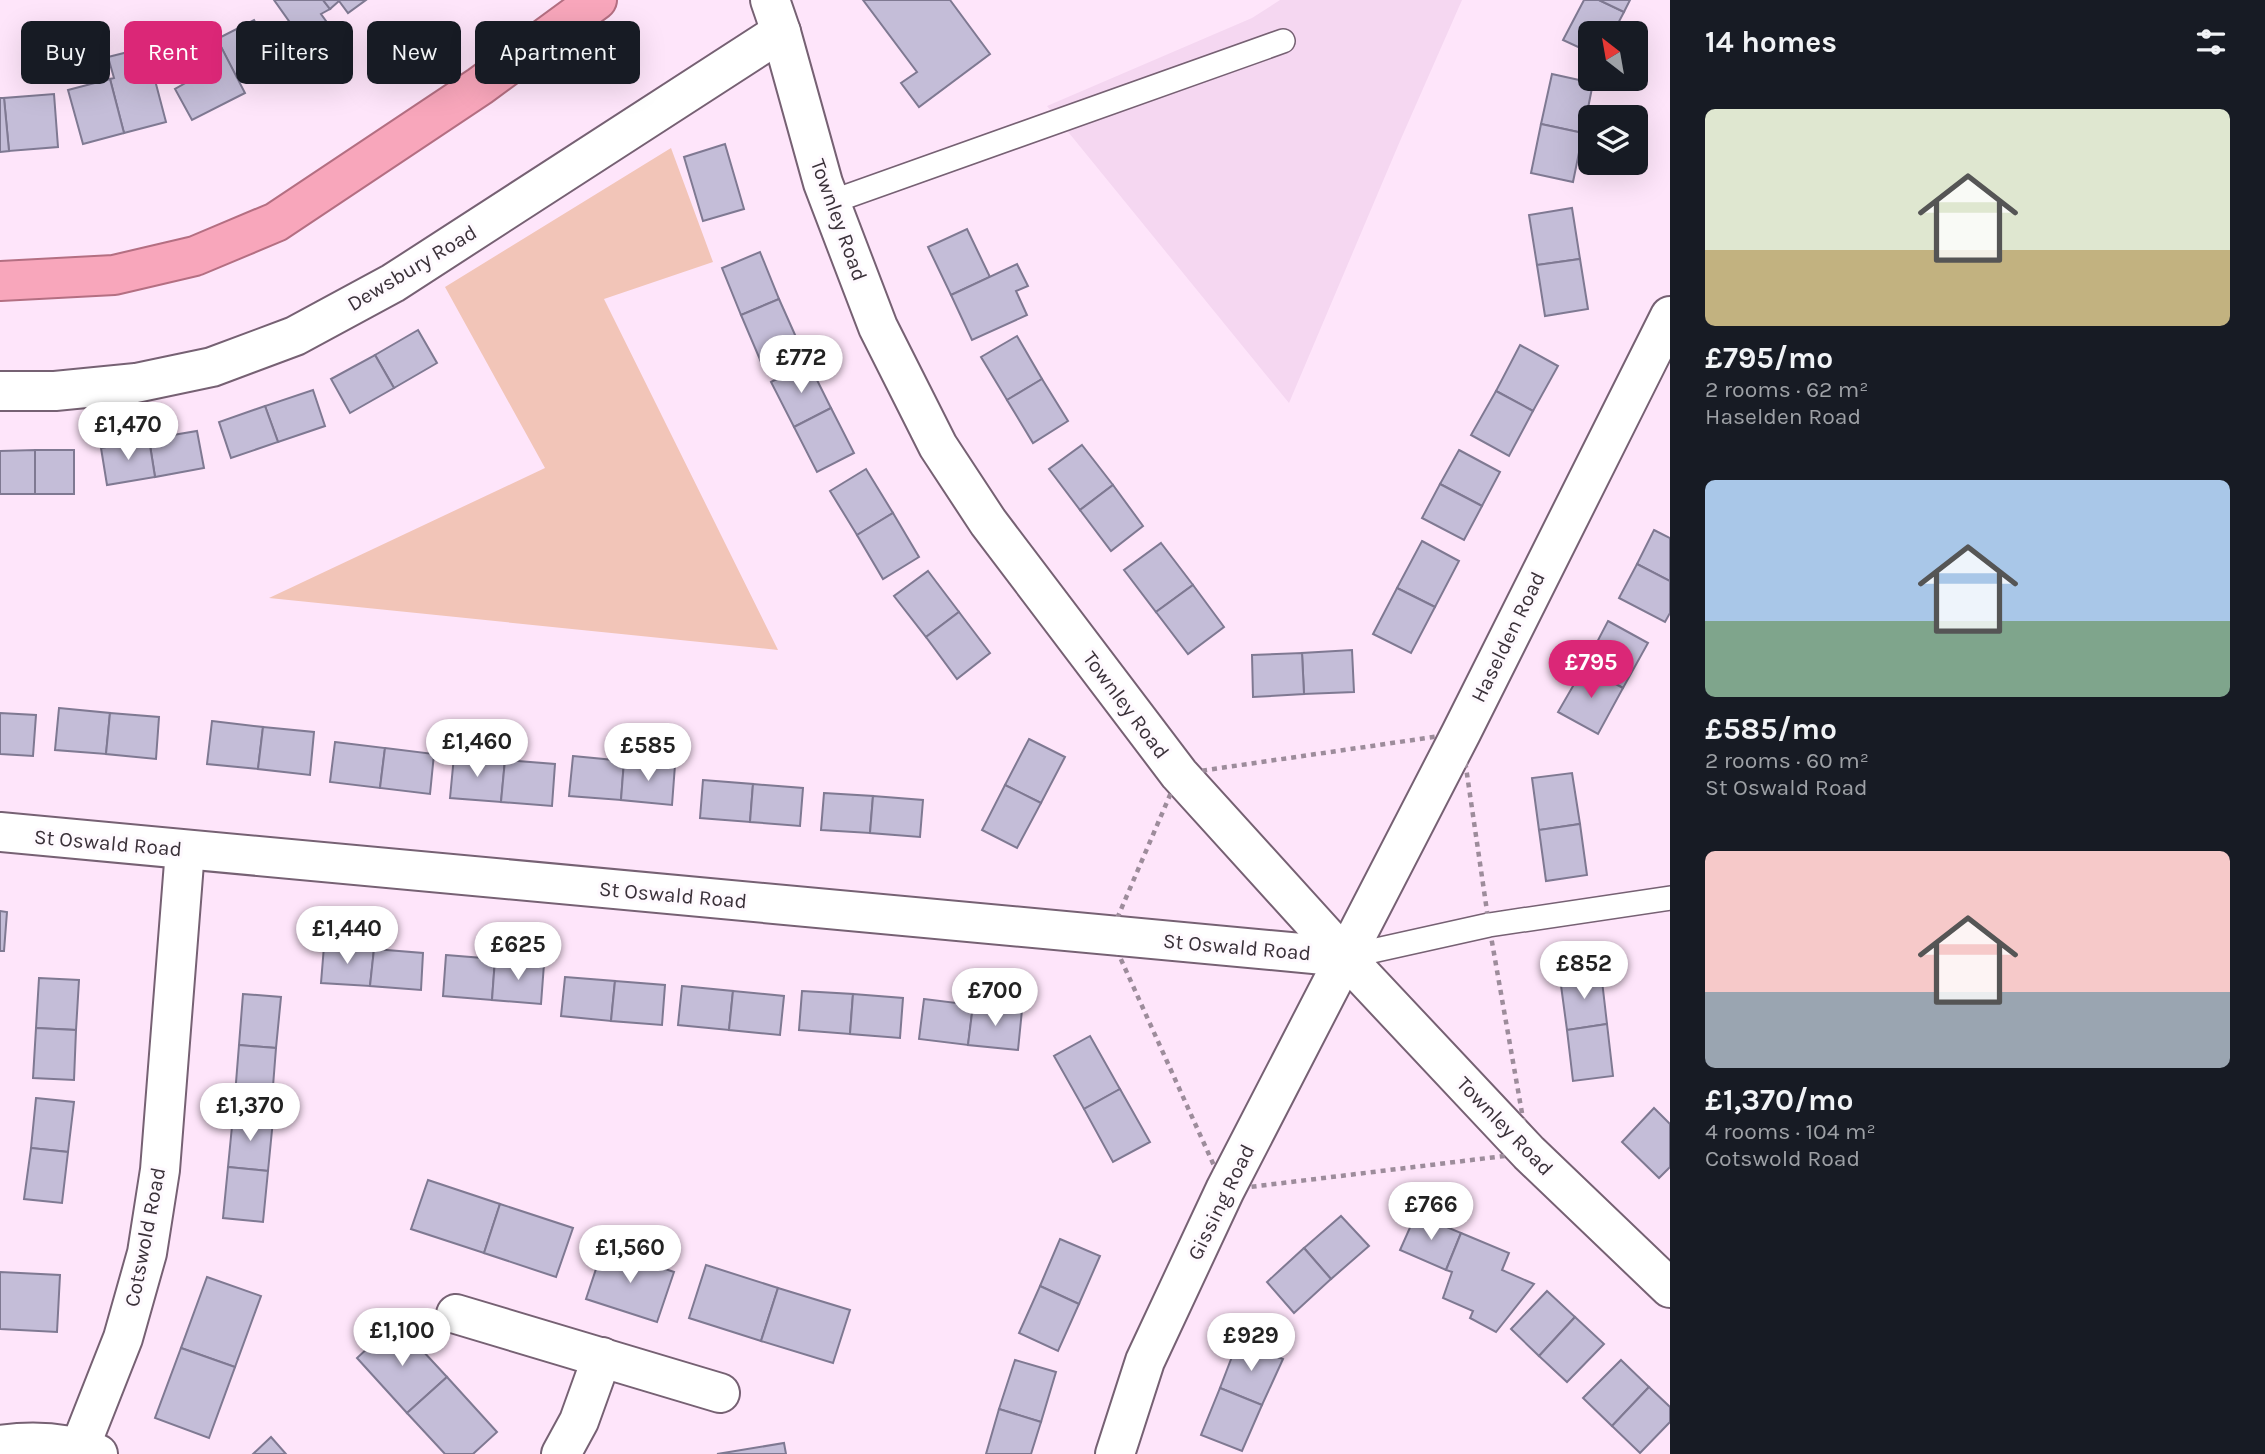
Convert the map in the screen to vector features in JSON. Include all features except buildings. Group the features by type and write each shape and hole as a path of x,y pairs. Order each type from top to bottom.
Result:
{"highway":[{"path":"0,281 114,275 195,256 276,222 480,86 597,0"}],"street":[{"name":"Townley Road","path":"776,16 824,183 878,327 938,446 988,522 1178,774 1345,957 1530,1153 1670,1288"},
{"name":"Dewsbury Road","path":"0,391 55,391 136,383 212,367 295,336 393,283 776,16"},
{"name":"Haselden Road","path":"1345,957 1670,316"},
{"name":"St Oswald Road","path":"0,832 1345,957"},
{"name":"Cotswold Road","path":"89,1451 146,1253 160,1170 185,850"},
{"name":"Gissing Road","path":"1115,1454 1145,1361 1225,1190 1345,957"},
{"path":"456,1314 720,1393"},
{"path":"562,1454 579,1421 603,1357"},
{"path":"0,1445 40,1441 89,1451"}],"lane":[{"path":"831,202 1283,41"},
{"path":"1345,957 1489,925 1670,898"}],"shaded area":[{"path":"1280,0 1462,0 1289,403 1047,106 1252,18"},
{"path":"671,148 713,262 604,299 778,650 269,598 545,468 445,287"}]}
